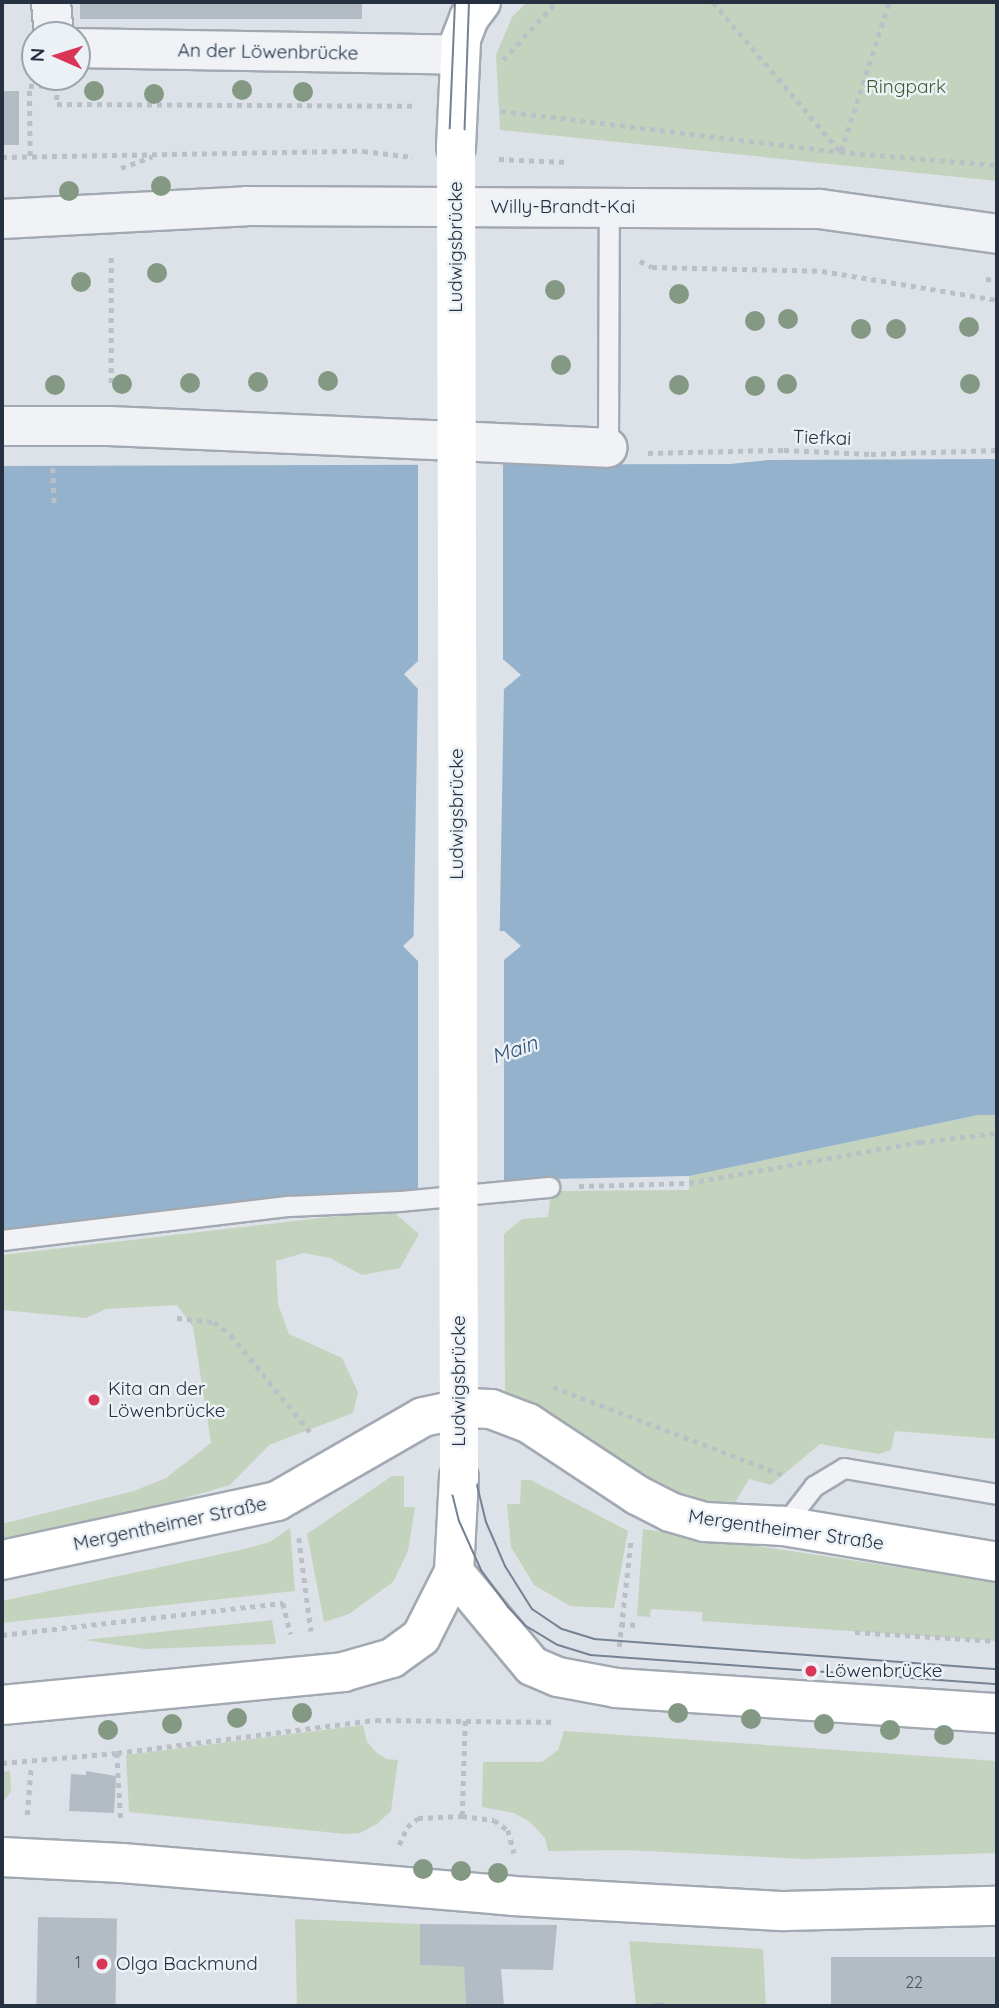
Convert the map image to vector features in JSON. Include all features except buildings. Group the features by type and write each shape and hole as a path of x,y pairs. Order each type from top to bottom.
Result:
{"main road":[{"name":"Ludwigsbrücke","path":"2,1705 343,1672 392,1658 421,1637 454,1572 459,1477 456,147 461,106 459,55 469,18 481,2"},
{"name":"Mergentheimer Straße","path":"2,1560 277,1501 423,1417 465,1408 491,1409 528,1423 637,1495 670,1512 705,1522 783,1526 997,1562"},
{"path":"454,1572 532,1666 558,1677 616,1688 997,1713"},
{"path":"2,1857 122,1863 513,1896 785,1911 997,1906"}],"street":[{"path":"51,2 53,21"},
{"path":"452,2 459,55"},
{"name":"An der Löwenbrücke","path":"91,48 459,55"},
{"name":"Willy-Brandt-Kai","path":"2,219 247,206 820,209 997,234"},
{"path":"2,426 109,426 608,448"}],"lane":[{"path":"608,448 610,207"},
{"path":"2,1241 289,1206 400,1201 549,1186"},
{"path":"783,1526 814,1486 844,1468 997,1494"}],"path":[{"path":"461,106 556,2"},
{"path":"713,2 840,152"},
{"path":"840,152 889,2"},
{"path":"30,156 29,86 57,85 57,104 461,106 840,152 997,165"},
{"path":"2,157 363,151 399,156"},
{"path":"109,426 111,213"},
{"path":"652,267 822,271 997,300"},
{"path":"984,278 997,281"},
{"name":"Tiefkai","path":"646,453 784,450 871,454 997,450"},
{"path":"549,1186 689,1183 920,1142 997,1133"},
{"path":"177,1318 214,1322 231,1335 317,1441"},
{"path":"623,1609 637,1495"},
{"path":"2,1635 283,1602 289,1634 311,1631 297,1528"},
{"path":"620,1624 636,1625"},
{"path":"855,1632 997,1641"},
{"path":"2,1763 117,1753 376,1720 558,1722"},
{"path":"462,1815 465,1720"},
{"path":"117,1753 121,1814"},
{"path":"29,1815 31,1767"},
{"path":"400,1838 407,1827 418,1818 462,1815 494,1820 508,1830 514,1850"}],"green space":[{"name":"Ringpark","path":"527,2 997,2 997,181 500,130 496,55 512,17"},
{"path":"978,1115 997,1115 997,1439 895,1431 891,1450 879,1454 820,1444 771,1485 749,1479 727,1516 660,1496 610,1456 505,1393 504,1234 522,1219 548,1217 551,1191 689,1190 689,1176"},
{"path":"391,1210 419,1234 400,1268 362,1275 330,1258 304,1253 276,1261 278,1304 289,1334 342,1358 358,1392 353,1413 269,1445 230,1485 155,1507 2,1538 2,1524 134,1491 166,1478 211,1443 193,1327 177,1305 106,1309 86,1318 2,1310 2,1255"},
{"path":"392,1476 404,1476 404,1507 415,1507 408,1551 393,1582 349,1614 324,1622 307,1534"},
{"path":"521,1480 531,1480 628,1531 614,1608 570,1606 534,1585 511,1547 507,1504 520,1504"},
{"path":"290,1528 295,1591 2,1623 2,1601 240,1550 270,1542"},
{"path":"643,1529 997,1582 997,1641 702,1621 702,1612 651,1609 650,1617 637,1616"},
{"path":"272,1620 276,1644 145,1649 84,1640"},
{"path":"363,1725 367,1742 377,1753 387,1759 398,1760 391,1811 377,1824 360,1833 345,1834 129,1812 126,1755"},
{"path":"564,1731 997,1761 997,1853 805,1859 626,1850 548,1851 545,1838 530,1822 514,1813 482,1807 483,1762 542,1762 558,1750"},
{"path":"10,1771 11,1791 2,1804 2,1772"},
{"path":"295,1919 420,1924 420,1965 464,1967 466,2006 297,2006"},
{"path":"629,1941 763,1949 766,2006 664,2006 662,2002 636,2005"}],"water":[{"name":"Main","path":"997,459 997,1115 978,1115 689,1176 552,1179 2,1236 2,466 730,464 768,460","holes":["504,660 521,675 504,689 418,689 404,674 418,661","504,931 521,946 504,960 418,961 403,946 418,932"]}],"pier":[{"path":"418,461 503,461 503,665 418,665"},
{"path":"418,684 504,686 500,937 414,936"},
{"path":"418,956 504,956 504,1195 418,1195"}],"tram line":[{"path":"455,2 449,147 446,1437 448,1477 459,1521 481,1570 508,1607 526,1626 558,1645 590,1655 997,1684"},
{"path":"469,2 464,147 471,1435 475,1477 486,1522 505,1566 532,1609 562,1629 594,1639 997,1669"}],"place":[{"name":"Kita an der Löwenbrücke","path":"94,1400"},
{"name":"Löwenbrücke","path":"811,1671"},
{"name":"Olga Backmund","path":"102,1964"}]}
